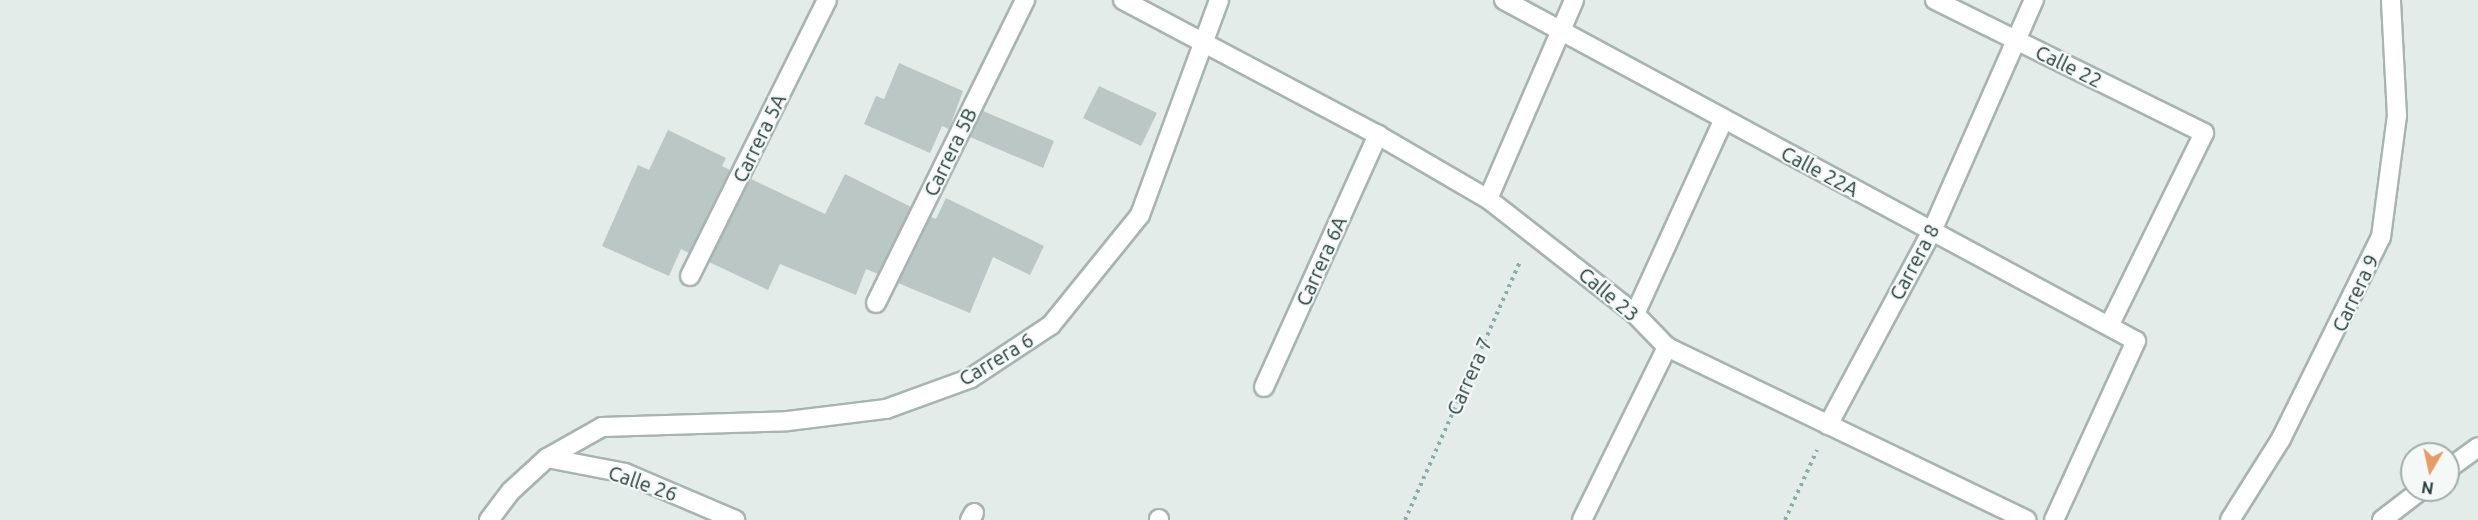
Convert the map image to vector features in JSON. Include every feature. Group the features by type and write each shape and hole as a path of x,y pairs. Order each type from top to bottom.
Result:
{"street":[{"name":"Carrera 5A","path":"690,276 828,0"},
{"name":"Carrera 5B","path":"876,303 1025,0"},
{"name":"Calle 23","path":"1123,0 1378,135 1488,199 1635,314 1667,347 2026,520"},
{"name":"Carrera 6","path":"489,520 511,491 546,458 602,427 788,421 886,409 971,378 1051,325 1140,215 1219,0"},
{"name":"Calle 22A","path":"1504,0 2136,341 2054,520"},
{"path":"1488,199 1574,0"},
{"name":"Calle 22","path":"1935,0 2204,133 2109,326"},
{"name":"Carrera 8","path":"1828,425 1932,231 2034,0"},
{"name":"Carrera 9","path":"2230,520 2286,429 2380,237 2397,116 2396,40 2391,0"},
{"path":"1635,314 1724,119"},
{"name":"Carrera 6A","path":"1264,387 1378,135"},
{"path":"1582,520 1667,347"},
{"path":"2460,460 2478,447"},
{"name":"Calle 26","path":"546,458 625,473 735,520"},
{"path":"2382,520 2405,502"}],"path":[{"name":"Carrera 7","path":"1405,520 1533,232"},
{"path":"1785,520 1828,425"}],"building":[{"path":"899,63 963,91 949,129 942,126 930,153 864,124 876,96 884,99"},
{"path":"1099,86 1157,113 1141,146 1083,118"},
{"path":"983,111 1054,141 1043,168 970,137"},
{"path":"668,130 726,158 722,166 730,170 689,253 681,249 669,276 602,246 638,165 649,170"},
{"path":"845,174 911,207 878,274 866,269 856,295 780,264 768,290 709,262 751,179 825,214"},
{"path":"946,198 1044,246 1030,275 993,257 970,313 898,283 931,217 936,219"}]}
